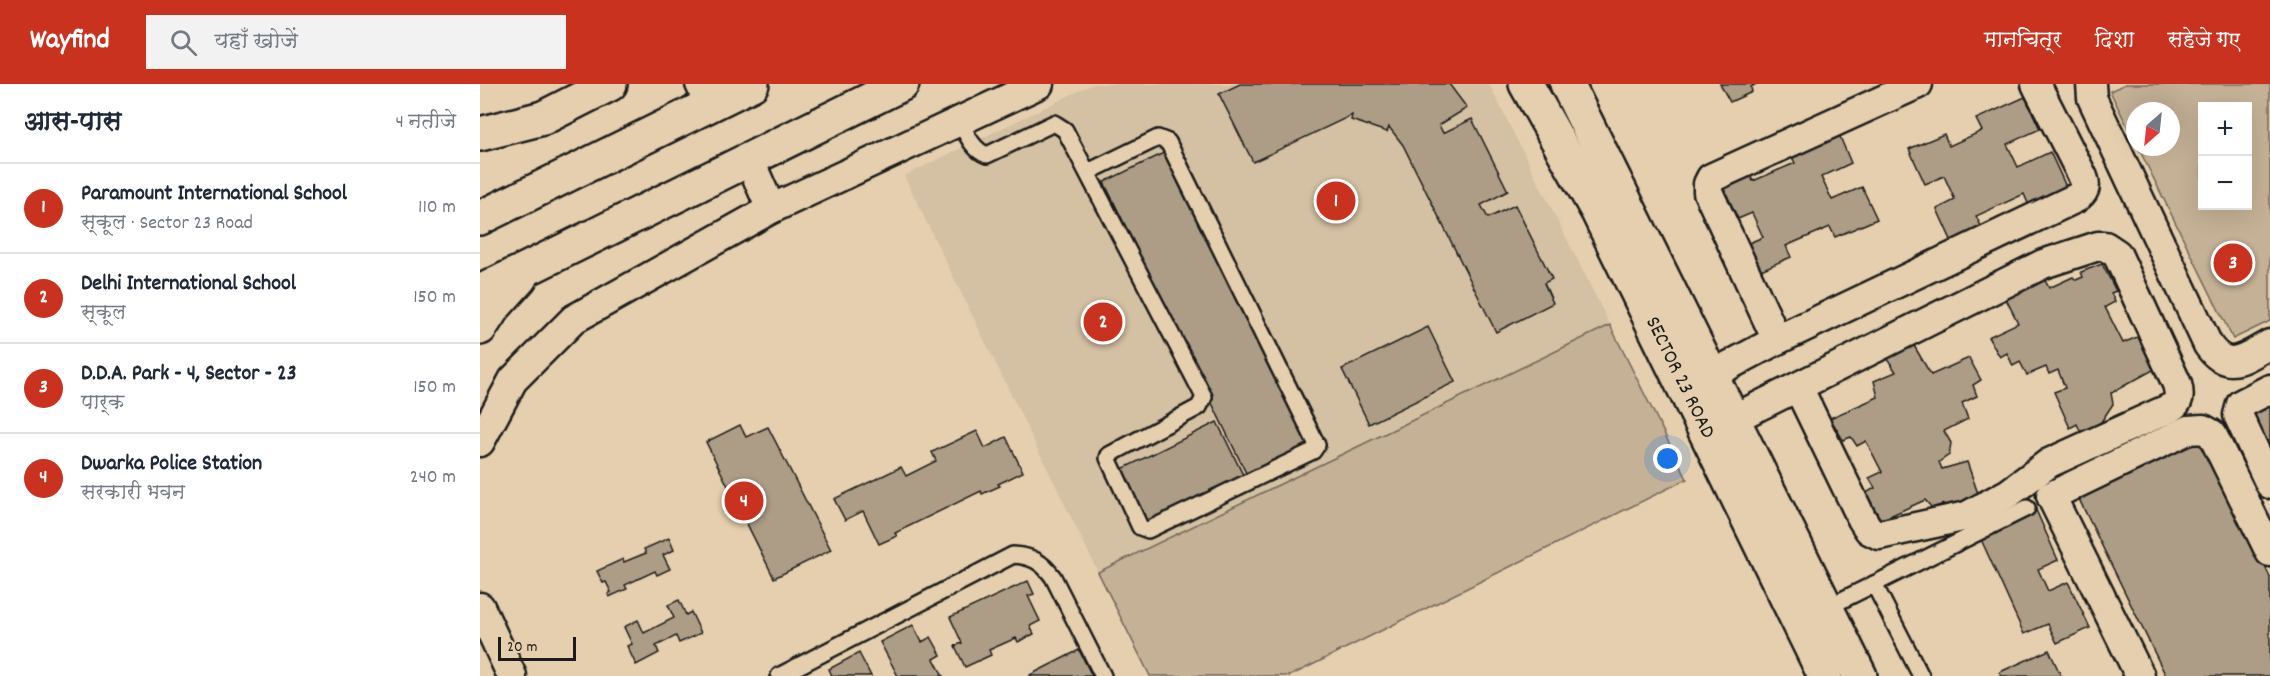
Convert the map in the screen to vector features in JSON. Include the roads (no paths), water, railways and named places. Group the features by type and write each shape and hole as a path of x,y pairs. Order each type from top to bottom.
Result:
{"street":[{"path":"480,134 543,118 610,84"},
{"path":"480,218 494,202 705,94 752,84"},
{"path":"480,292 902,84"},
{"path":"480,442 513,380 574,319 771,209 1039,84"},
{"name":"SECTOR 23 ROAD","path":"1526,84 1598,212 1813,615 1860,676"},
{"name":"SECTOR 23 ROAD","path":"1567,84 1733,419 1813,615 1825,676"},
{"path":"1777,340 1708,192 1711,178 1918,84"},
{"path":"1712,375 1777,340 2084,193 2086,186 2084,177 2036,84"},
{"path":"2091,84 2091,98 2208,345 2215,355 2224,361 2238,360 2270,344"},
{"path":"749,159 771,209"},
{"path":"1733,419 2043,264 2105,246 2117,254 2180,394 2176,404 2170,408 2049,463 2009,493 1967,516 1902,528 1889,534 1879,535 1869,530 1862,519 1798,387"},
{"path":"480,328 493,308 529,267"},
{"path":"2270,389 2241,404 2238,415 2270,484"},
{"path":"2140,676 2051,496 2188,430 2203,429 2212,434 2270,552"},
{"path":"480,607 512,676"}],"lane":[{"path":"960,122 974,147 987,155 1054,123 1065,130 1204,397 1199,407 1107,458 1140,526 1148,530 1313,451 1317,445 1168,142 1158,138 1088,171"},
{"path":"1813,615 2026,508"},
{"path":"779,676 1013,555 1028,556 1043,565 1053,577 1103,676"},
{"path":"1874,584 1921,676"}],"place":[{"name":"Paramount International School","path":"1336,201"},
{"name":"D.D.A. Park - 4, Sector - 23","path":"2233,263"},
{"name":"Delhi International School","path":"1103,322"},
{"name":"Dwarka Police Station","path":"744,501"}]}
